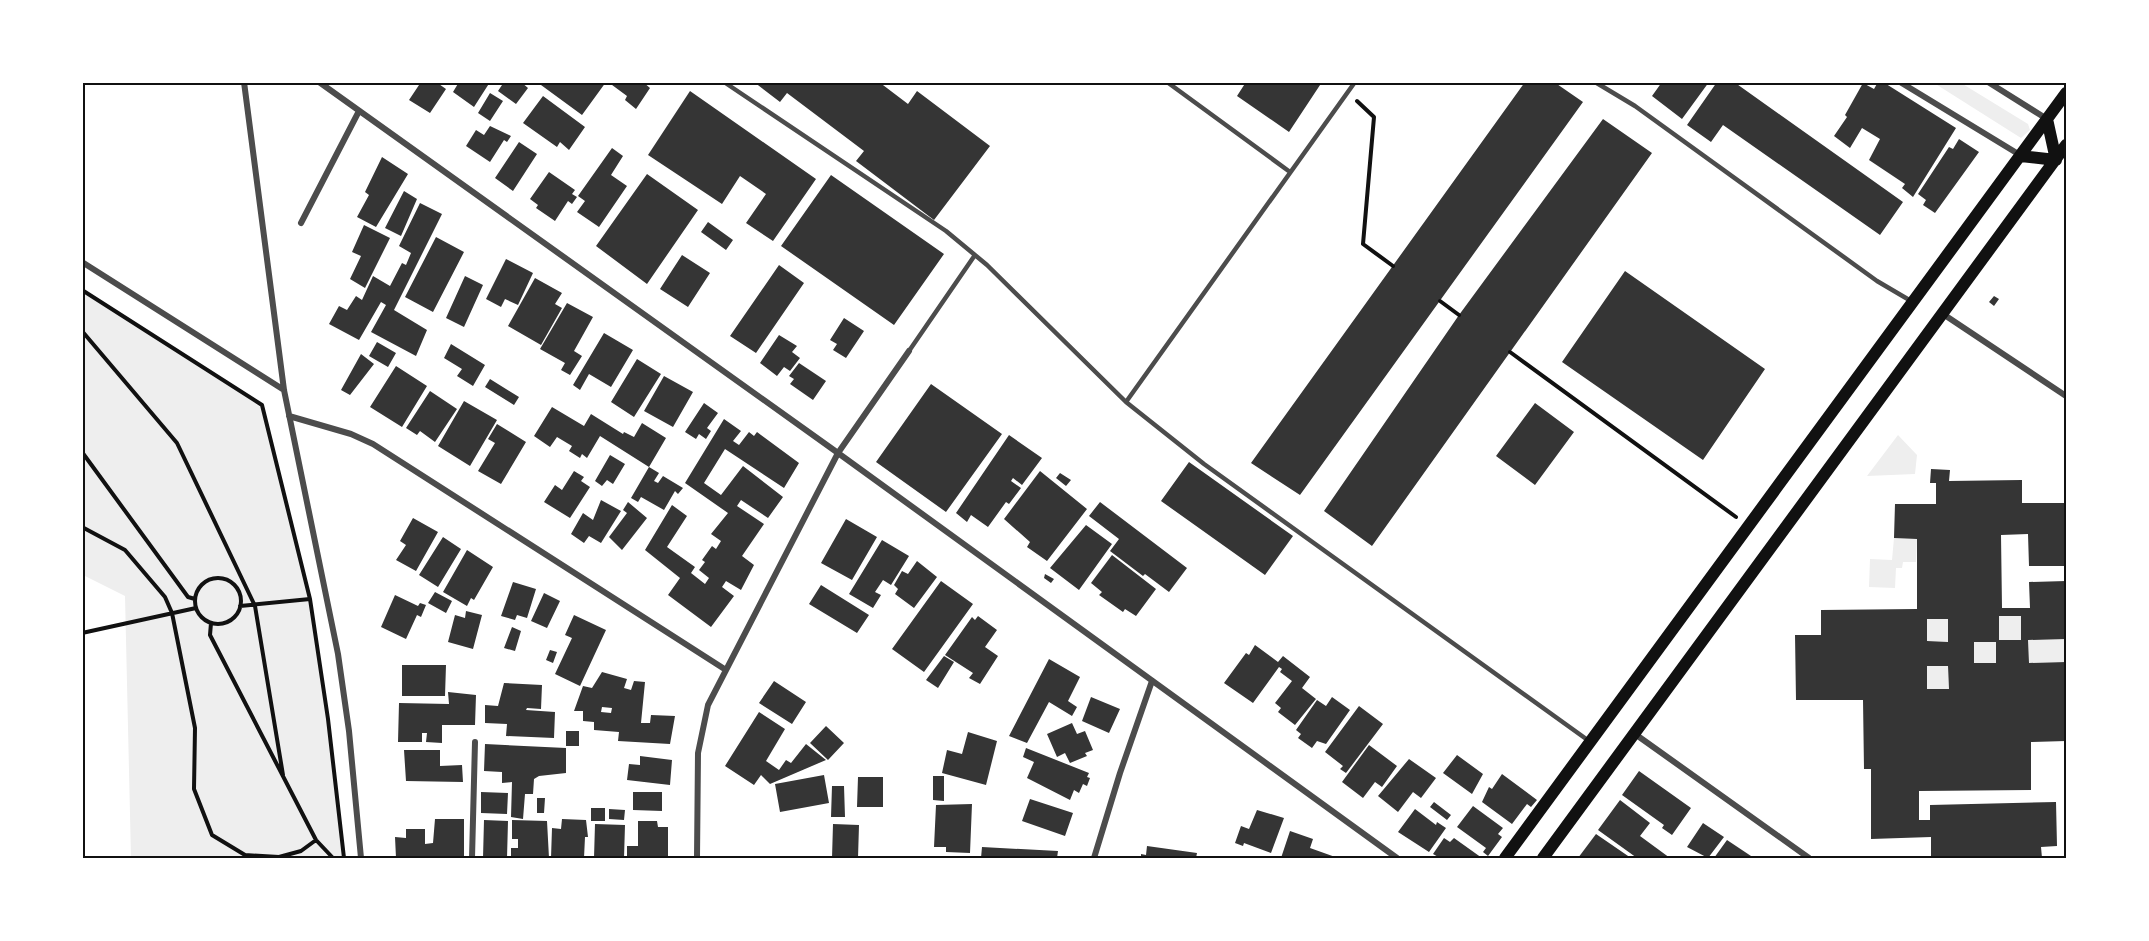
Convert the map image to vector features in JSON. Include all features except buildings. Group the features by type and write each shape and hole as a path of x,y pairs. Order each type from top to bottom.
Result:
{"main road":[{"path":"1505,858 2067,93"},
{"path":"2047,119 2056,160"},
{"path":"1543,858 2067,145"},
{"path":"2021,156 2056,160"}],"street":[{"path":"244,82 288,416 338,654 349,731 362,858"},
{"path":"319,82 838,453 1397,858"},
{"path":"1900,82 2021,156"},
{"path":"1988,82 2047,119"},
{"path":"301,223 359,111"},
{"path":"82,262 284,390"},
{"path":"1943,314 2067,396"},
{"path":"697,858 698,753 708,705 838,453 909,351"},
{"path":"288,416 351,434 373,444 726,670"},
{"path":"1095,858 1120,773 1152,681"},
{"path":"1635,734 1809,858"},
{"path":"472,858 475,742"}],"lane":[{"path":"724,82 946,231 975,255 1126,402 1214,471 1590,742"},
{"path":"1167,82 1290,172"},
{"path":"1126,402 1354,82"},
{"path":"1595,82 1635,106 1877,281 1913,303"},
{"path":"909,351 975,255"}],"path":[{"path":"1348,92 1374,117 1363,244 1393,266"},
{"path":"82,290 262,405 310,598 328,719 344,858"},
{"path":"1440,301 1459,315"},
{"path":"82,331 177,443 255,606 283,775"},
{"path":"1510,352 1749,526"},
{"path":"82,452 188,597 195,599"},
{"path":"82,527 125,550 165,597 172,613 195,728 194,789 212,835 245,855 279,857 302,851 316,840"},
{"path":"218,578 233,583 240,597 240,606 232,619 218,624 211,623 204,620 196,608 195,599 202,584 218,578"},
{"path":"240,606 310,598"},
{"path":"82,633 196,608"},
{"path":"211,623 210,634 316,840 333,858"}],"shaded area":[{"path":"1934,83 1961,83 2028,124 2030,130 2021,138"},
{"path":"82,290 262,405 310,599 328,719 344,858 131,858 125,596 83,575"},
{"path":"1898,435 1917,455 1915,474 1867,476"},
{"path":"1894,538 1917,539 1916,562 1903,562 1902,568 1896,568 1895,588 1869,587 1870,559 1892,560"},
{"path":"1999,616 2021,616 2021,640 1999,640"},
{"path":"1927,619 1948,619 1948,642 1927,641"},
{"path":"2066,639 2066,662 2029,663 2028,640"},
{"path":"1974,642 1996,642 1996,663 1974,663"},
{"path":"1927,666 1948,666 1949,689 1927,689"}]}
